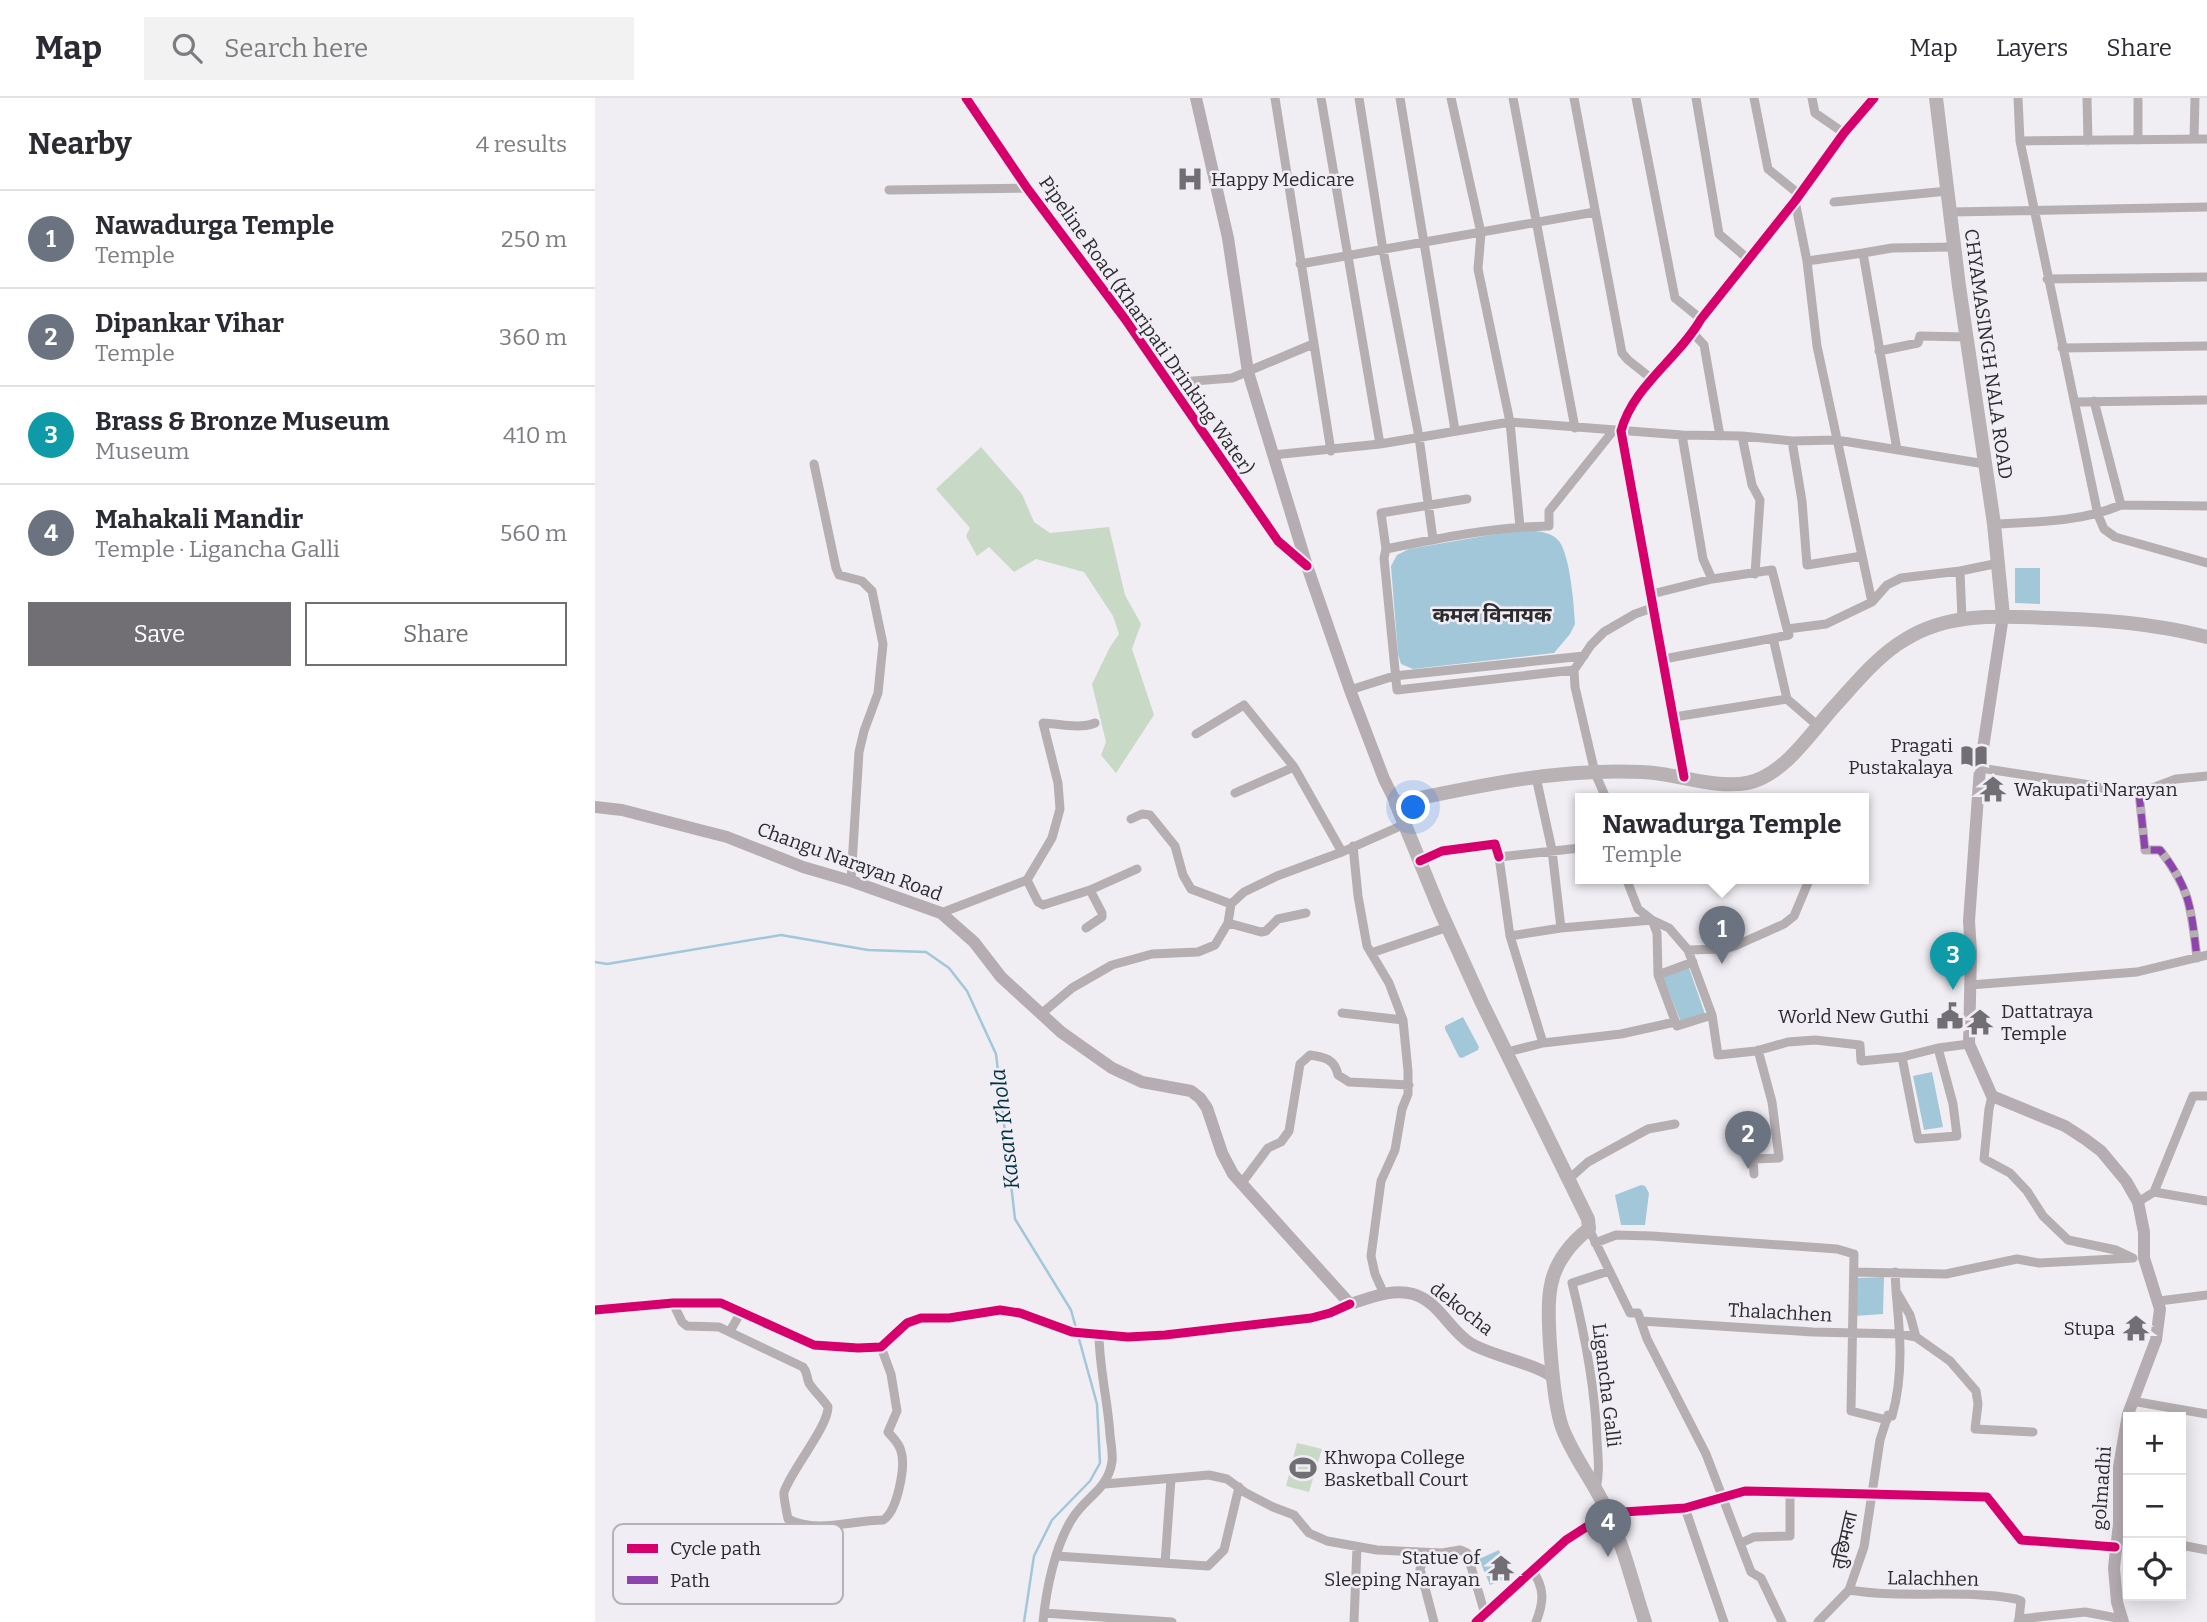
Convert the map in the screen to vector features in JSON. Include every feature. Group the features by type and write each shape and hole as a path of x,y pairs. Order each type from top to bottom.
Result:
{"main road":[{"path":"1196,98 1228,239 1248,372 1307,566 1350,690 1384,779 1448,927 1588,1219 1592,1236 1571,1245 1557,1268 1550,1287 1556,1408 1563,1430 1608,1513 1645,1622"},
{"name":"CHYAMASINGH NALA ROAD","path":"1936,98 1966,337 1994,524 2003,616"},
{"path":"2003,616 1980,768 1970,910 1969,1044 1992,1096 2066,1126 2101,1151 2126,1181 2138,1202 2144,1232 2139,1258 2159,1301"},
{"path":"1396,803 1536,777 1595,773 1643,772 1684,777 1732,791 1769,774 1894,647 1920,632 1962,619 2003,616 2130,621 2207,637"},
{"name":"Changu Narayan Road","path":"595,807 622,810 706,831 941,913 966,934 1000,977 1041,1014 1112,1068 1142,1082 1191,1091 1200,1098 1207,1108 1222,1153 1241,1184 1350,1304"},
{"name":"dekocha","path":"1384,1294 1407,1293 1419,1296 1428,1301 1451,1327 1469,1342 1517,1363 1545,1371 1553,1378"},
{"path":"1350,1304 1384,1294"},
{"name":"golmadhi","path":"2121,1621 2115,1583 2120,1541 2119,1467 2132,1401 2156,1340 2159,1301"}],"street":[{"name":"Pipeline Road (Kharipati Drinking Water)","path":"966,98 1027,187 1125,319 1279,541 1307,566"},
{"path":"1275,98 1331,450"},
{"path":"1321,98 1380,444"},
{"path":"1359,98 1383,250 1419,436 1433,539"},
{"path":"1399,98 1455,430"},
{"path":"1451,98 1481,233 1478,269 1510,422 1520,527"},
{"path":"1513,98 1575,428"},
{"path":"1574,98 1622,353 1652,379"},
{"path":"1636,98 1675,298 1701,319"},
{"path":"1696,98 1719,234 1748,259"},
{"path":"1754,98 1768,169 1797,198 1818,346 1872,602"},
{"path":"1812,98 1815,113 1844,133"},
{"path":"1386,549 1433,539 1520,527 1549,527 1549,511 1617,431 1626,412 1693,333 1844,133 1874,98"},
{"path":"2018,98 2020,141 2098,515 2104,529 2115,537 2207,564"},
{"path":"2087,98 2088,141"},
{"path":"2138,98 2138,140"},
{"path":"2194,139 2195,98"},
{"path":"2020,141 2207,139"},
{"path":"889,190 1027,187"},
{"path":"1834,202 1948,191"},
{"path":"1951,212 2207,207"},
{"path":"1300,264 1595,212"},
{"path":"1807,261 1892,248 1954,247"},
{"path":"1863,253 1897,450"},
{"path":"2047,279 2207,277"},
{"path":"1693,333 1704,345 1720,436"},
{"path":"1879,351 1918,344 1920,336 1966,337"},
{"path":"1168,383 1232,378 1313,344"},
{"path":"2062,348 2207,346"},
{"path":"2075,402 2207,400"},
{"path":"2094,401 2121,505"},
{"path":"1273,455 1380,444 1510,422 1682,435 1742,436 1792,441 1837,440 1985,464"},
{"path":"1617,431 1655,607 1684,777"},
{"path":"1682,435 1703,559 1711,579"},
{"path":"1742,436 1752,485 1760,500 1755,574"},
{"path":"1792,441 1802,501 1807,565 1862,556"},
{"path":"814,464 836,568 839,575 867,583 872,591 883,644 878,693 859,752 851,881"},
{"path":"1467,499 1381,513 1397,690 1574,670"},
{"path":"1994,524 2098,515 2121,505 2207,506"},
{"path":"1787,629 1826,624 1872,602 1887,585 1901,578 1999,563"},
{"path":"1652,594 1711,579 1772,570 1789,635 1664,659"},
{"path":"1960,571 1962,619"},
{"path":"1604,793 1595,773 1575,687 1574,670 1604,632 1635,614 1655,607"},
{"path":"1773,638 1787,699 1817,725"},
{"path":"1350,690 1394,676 1584,656"},
{"path":"1674,717 1787,699"},
{"path":"1196,734 1244,705 1294,767 1342,852"},
{"path":"941,913 1027,880 1052,838 1060,809 1058,783 1043,723 1070,726 1095,723"},
{"path":"1235,793 1294,767"},
{"path":"1980,768 2139,793 2176,779 2207,776"},
{"path":"1536,777 1552,850 1561,928"},
{"path":"1970,985 2137,972 2202,957 2187,892 2160,850 2145,850 2139,793"},
{"path":"1131,818 1142,814 1150,815 1175,846 1183,875 1191,889 1231,904"},
{"path":"1041,1014 1072,988 1112,965 1152,954 1198,952 1215,945 1227,923 1231,904 1244,892 1405,824"},
{"path":"1420,861 1441,850 1495,844 1510,936 1543,1042"},
{"path":"1353,846 1367,946 1389,983 1403,1020 1409,1085 1395,1150 1381,1181 1371,1256 1384,1294"},
{"path":"1499,857 1575,848"},
{"path":"1027,880 1038,902 1043,905 1090,890 1137,869"},
{"path":"1628,884 1638,909 1669,928 1688,950 1713,1015 1718,1055 1758,1050 1788,1042 1815,1040 1860,1045 1861,1061 1902,1057 1969,1044"},
{"path":"1688,950 1724,949 1784,923 1794,916 1807,884"},
{"path":"1086,928 1102,918 1090,890"},
{"path":"1227,923 1261,932 1266,931 1278,919 1306,913"},
{"path":"1510,936 1561,928 1652,920"},
{"path":"1652,920 1657,933 1658,975 1677,1026 1713,1015"},
{"path":"1371,953 1448,927"},
{"path":"1658,975 1693,962"},
{"path":"1342,1013 1403,1020"},
{"path":"1507,1052 1543,1042 1621,1034 1675,1022"},
{"path":"1902,1057 1918,1139 1957,1136 1953,1104 1938,1048"},
{"path":"1754,1174 1753,1159 1779,1158 1772,1102 1758,1050"},
{"path":"1241,1184 1268,1149 1281,1142 1289,1131 1300,1064 1310,1055 1327,1057 1337,1067 1338,1075 1349,1082 1409,1085"},
{"path":"1992,1096 1985,1159 2015,1178 2043,1216 2068,1240 2116,1250 2139,1258"},
{"path":"2138,1202 2154,1192 2193,1096 2207,1096"},
{"path":"1569,1179 1588,1162 1630,1138 1648,1129 1675,1124"},
{"path":"2154,1192 2207,1201"},
{"path":"1782,1622 1761,1578 1751,1572 1706,1454 1647,1339 1638,1313 1630,1313 1592,1236 1652,1236 1837,1250 1854,1254 1851,1411 1887,1420"},
{"path":"1854,1272 1946,1274 2017,1259 2039,1263 2139,1258"},
{"name":"Ligancha Galli","path":"1596,1491 1599,1474 1594,1395 1585,1334 1572,1283 1609,1271"},
{"name":"तुछिमला","path":"1818,1622 1849,1590 1864,1547 1880,1440 1888,1415 1892,1416 1897,1398 1900,1334 1895,1272"},
{"path":"1896,1291 1910,1315 1916,1337 1950,1362 1976,1391 1975,1429 2033,1432"},
{"path":"2159,1301 2207,1295"},
{"path":"595,1310 674,1303 721,1303 814,1345 857,1348 881,1346 907,1323 921,1318 949,1318 990,1311 1020,1314 1072,1332 1128,1337 1311,1318 1350,1304"},
{"path":"674,1303 682,1322 687,1325 709,1325 730,1331 803,1367 809,1375 810,1384 828,1407 826,1420 783,1494 789,1520 809,1524"},
{"path":"730,1331 741,1312"},
{"name":"Thalachhen","path":"1641,1321 1916,1337"},
{"path":"1095,1333 1108,1410 1112,1461 1105,1484 1074,1516 1056,1556 1043,1618 1172,1622"},
{"path":"843,1525 883,1520 887,1518 895,1502 903,1463 900,1446 888,1432 897,1410 891,1374 881,1346"},
{"path":"2132,1401 2207,1414"},
{"path":"1105,1484 1209,1475 1227,1479 1273,1507 1294,1515 1308,1533 1327,1541 1357,1547 1426,1553 1460,1550 1467,1553 1485,1614"},
{"path":"1165,1563 1171,1479"},
{"path":"1056,1556 1208,1566 1224,1550 1239,1487"},
{"path":"1476,1622 1566,1540 1608,1513 1685,1508 1745,1490 1987,1497 2021,1540 2120,1541"},
{"path":"1741,1543 1754,1537 1790,1536 1790,1491"},
{"path":"1685,1508 1724,1622"},
{"path":"2186,1546 2207,1550"},
{"path":"1355,1622 1357,1547"},
{"path":"1426,1553 1420,1569 1434,1622"},
{"path":"1532,1570 1543,1593 1536,1622"},
{"name":"Lalachhen","path":"1849,1590 1886,1595 2016,1598 2021,1601 2019,1621"},
{"path":"2019,1621 2073,1612 2085,1612 2121,1621"}],"green space":[{"path":"981,447 1022,494 1034,522 1050,533 1109,527 1125,595 1141,624 1132,649 1154,715 1116,773 1101,755 1106,742 1092,684 1119,634 1113,616 1084,572 1036,559 1014,572 989,547 977,556 966,536 970,528 936,489"},
{"name":"Khwopa College Basketball Court","path":"1297,1443 1322,1449 1309,1492 1286,1486"}],"water":[{"path":"1519,530 1553,536 1565,554 1575,624 1554,653 1413,669 1401,664 1391,566 1397,555 1409,549"},
{"path":"2015,568 2040,568 2040,604 2015,603"},
{"path":"1688,965 1705,1014 1681,1022 1662,975"},
{"path":"1463,1017 1479,1047 1462,1058 1459,1057 1445,1026"},
{"path":"1932,1072 1943,1127 1924,1130 1913,1076"},
{"path":"1641,1185 1645,1186 1649,1193 1645,1225 1621,1225 1615,1195"},
{"path":"1884,1277 1883,1314 1855,1316 1856,1278"},
{"path":"1499,1550 1509,1577 1490,1585 1479,1559"}],"waterway":[{"name":"Kasan Khola","path":"595,962 607,964 781,935 868,950 926,952 949,968 967,991 996,1054 1015,1219 1071,1310 1097,1404 1100,1463 1090,1481 1052,1520 1034,1556 1024,1622"}],"marked path":[{"path":"2139,793 2145,850 2160,850 2184,889 2191,913 2197,958"}],"cycle path":[{"path":"966,98 1027,188 1125,319 1278,541 1307,566"},
{"path":"1684,777 1621,431 1635,400 1680,347 1795,201 1844,133 1874,98"},
{"path":"1420,861 1442,851 1495,844 1499,857"},
{"path":"595,1310 673,1303 721,1303 814,1345 858,1348 881,1347 907,1323 921,1318 949,1318 1000,1310 1020,1313 1072,1332 1128,1337 1311,1318 1350,1304"},
{"path":"1476,1622 1566,1540 1608,1513 1685,1508 1745,1491 1987,1497 2021,1540 2115,1547"}],"place":[{"name":"Happy Medicare","path":"1190,179"},
{"name":"Pragati Pustakalaya","path":"1974,756"},
{"name":"Wakupati Narayan","path":"1993,789"},
{"name":"Nawadurga Temple","path":"1722,964"},
{"name":"Brass & Bronze Museum","path":"1953,990"},
{"name":"World New Guthi","path":"1950,1016"},
{"name":"Dattatraya Temple","path":"1980,1022"},
{"name":"Dipankar Vihar","path":"1748,1169"},
{"name":"Stupa","path":"2136,1328"},
{"name":"Khwopa College Basketball Court","path":"1303,1468"},
{"name":"Mahakali Mandir","path":"1608,1557"},
{"name":"Statue of Sleeping Narayan","path":"1501,1568"}],"district":[{"name":"कमल विनायक","path":"1492,615"}]}
